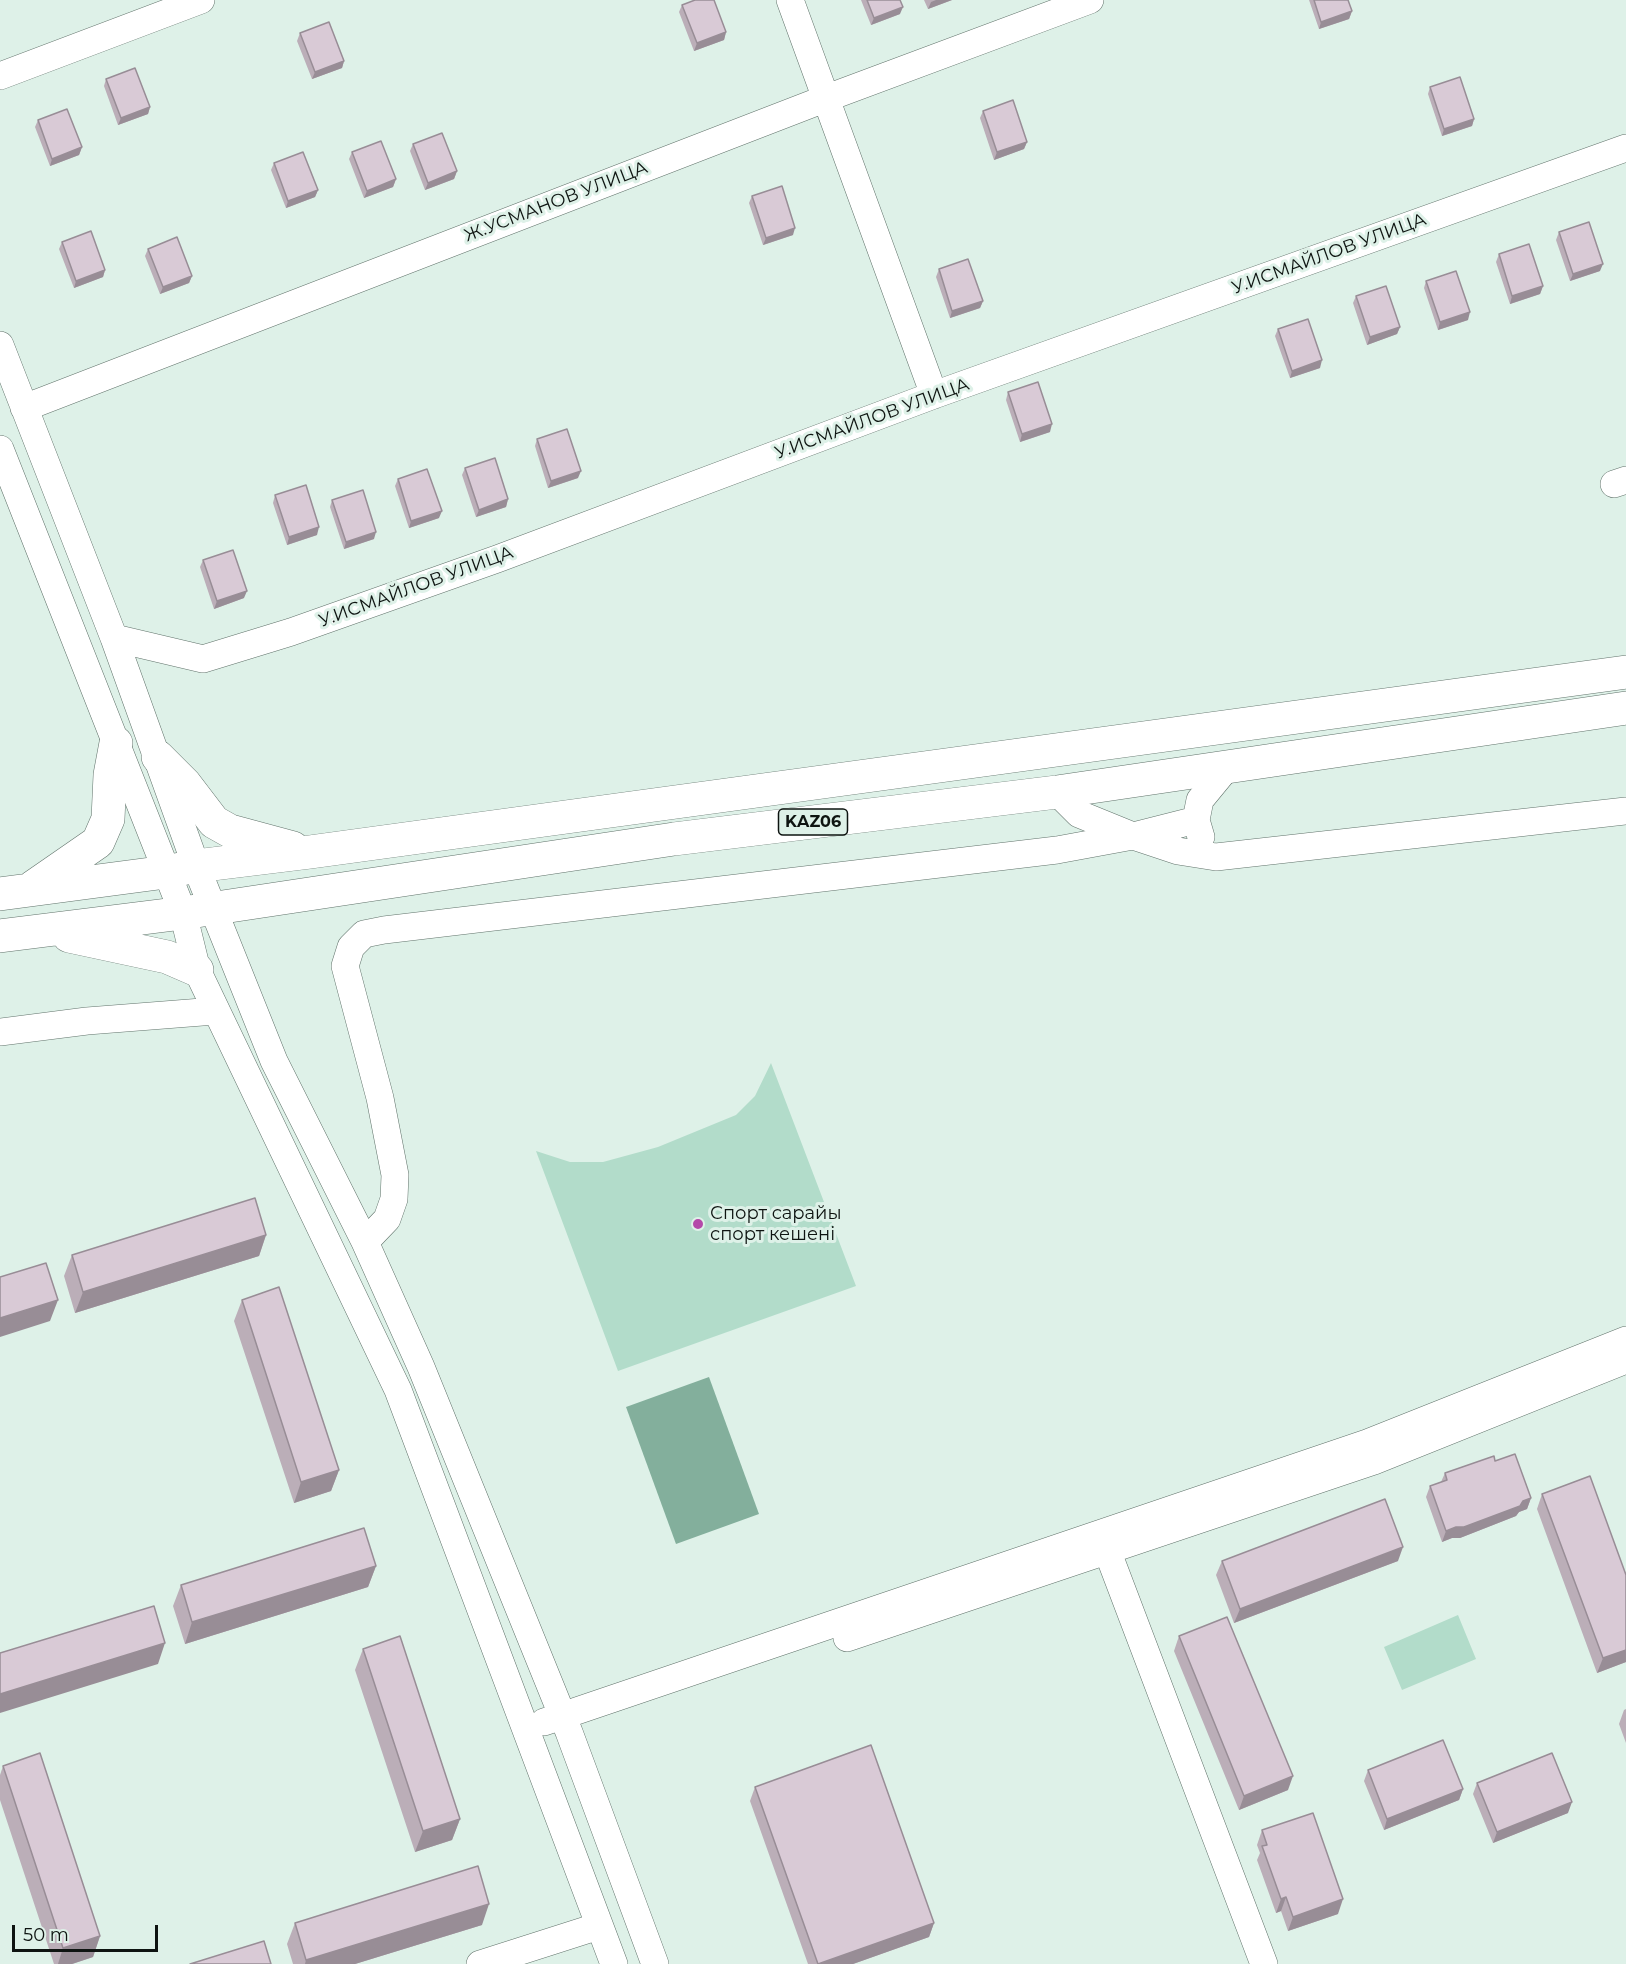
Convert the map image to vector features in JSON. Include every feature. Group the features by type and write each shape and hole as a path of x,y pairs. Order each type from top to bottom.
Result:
{"highway":[{"name":"KАZ06","path":"14,892 1626,672"},
{"name":"KАZ06","path":"0,936 198,910 674,839 1057,792 1626,708"},
{"path":"14,892 98,842 108,819 110,775 116,743"},
{"path":"158,757 185,784 214,822 230,831 310,852"},
{"path":"669,803 674,839"},
{"path":"40,931 167,957 197,969"}],"street":[{"path":"0,76 201,0"},
{"path":"790,0 934,395"},
{"name":"Ж.УСМАНОВ УЛИЦА","path":"24,408 827,98 1090,0"},
{"name":"У.ИСМАЙЛОВ УЛИЦА","path":"114,638 203,659 291,632 497,559 934,395 1626,148"},
{"path":"0,345 158,757 181,869"},
{"path":"0,449 116,743 181,869 198,910 365,1242 421,1367 565,1724 655,1964"},
{"path":"1216,856 1201,837 1196,820 1200,800 1228,766"},
{"path":"1057,792 1079,814 1133,836 1178,851 1216,856 1626,811"},
{"path":"1057,792 1064,820 1057,850"},
{"path":"365,1242 387,1219 394,1199 395,1175 380,1098 345,966 351,947 364,934 396,928 1057,850 1133,836 1196,820"},
{"path":"198,910 197,969 215,1011 398,1390 614,1964"},
{"path":"0,1032 87,1021 215,1011"},
{"path":"565,1724 1107,1550 1382,1447 1626,1340"},
{"path":"529,1737 1382,1447 1626,1360"},
{"path":"1107,1550 1264,1964"},
{"path":"480,1964 599,1926"}],"shaded area":[{"name":"Спорт сарайы спорт кешені","path":"771,1063 856,1286 618,1371 536,1151 570,1162 603,1162 658,1147 736,1115 755,1096"},
{"path":"709,1377 759,1514 676,1544 626,1407"},
{"path":"1458,1615 1476,1659 1402,1690 1384,1647"}],"building":[{"path":"695,0 714,0 726,32 697,43 682,5"},
{"path":"867,0 900,0 903,7 874,18"},
{"path":"1314,0 1348,0 1352,11 1321,22"},
{"path":"329,22 344,61 315,72 300,33"},
{"path":"135,68 150,107 121,118 106,79"},
{"path":"1460,77 1474,119 1444,129 1430,87"},
{"path":"1013,100 1027,142 997,152 983,111"},
{"path":"67,109 82,147 52,159 38,120"},
{"path":"442,133 457,171 428,183 413,144"},
{"path":"381,141 396,179 367,191 352,152"},
{"path":"303,152 318,190 288,201 274,163"},
{"path":"782,186 795,228 766,238 752,196"},
{"path":"1589,222 1603,264 1573,274 1559,232"},
{"path":"91,231 105,270 76,281 62,242"},
{"path":"177,237 192,276 163,287 148,249"},
{"path":"1529,244 1543,286 1512,296 1499,254"},
{"path":"968,259 983,301 952,311 939,269"},
{"path":"1456,271 1470,312 1440,322 1426,281"},
{"path":"1386,286 1400,327 1370,337 1356,296"},
{"path":"1308,319 1322,360 1292,371 1278,329"},
{"path":"1038,382 1052,424 1022,434 1008,392"},
{"path":"567,429 581,471 551,481 537,439"},
{"path":"495,458 508,499 479,510 465,468"},
{"path":"427,469 442,511 411,521 398,479"},
{"path":"306,485 319,527 289,537 275,495"},
{"path":"363,490 376,532 346,542 332,500"},
{"path":"233,550 247,591 217,601 203,560"},
{"path":"255,1198 266,1235 83,1292 72,1255"},
{"path":"46,1263 58,1300 0,1318 0,1277"},
{"path":"279,1287 339,1470 301,1482 242,1300"},
{"path":"1515,1454 1531,1498 1523,1501 1520,1506 1464,1527 1446,1531 1430,1486 1447,1480 1445,1473 1494,1456 1495,1461"},
{"path":"1590,1476 1626,1575 1626,1650 1603,1658 1542,1494"},
{"path":"1385,1499 1403,1547 1240,1609 1222,1561"},
{"path":"364,1528 376,1566 192,1622 181,1585"},
{"path":"154,1606 165,1643 0,1694 0,1653"},
{"path":"1227,1617 1293,1776 1244,1796 1179,1636"},
{"path":"400,1636 460,1819 423,1831 363,1649"},
{"path":"1443,1740 1463,1789 1387,1819 1368,1770"},
{"path":"871,1745 934,1923 818,1964 755,1787"},
{"path":"40,1753 100,1936 63,1948 3,1766"},
{"path":"1552,1753 1572,1802 1497,1832 1477,1783"},
{"path":"1313,1813 1343,1899 1293,1917 1286,1897 1281,1899 1262,1846 1267,1845 1262,1830"},
{"path":"478,1866 489,1904 306,1960 295,1923"},
{"path":"264,1941 271,1964 190,1964"}],"place":[{"name":"Спорт сарайы спорт кешені","path":"698,1224"}]}
